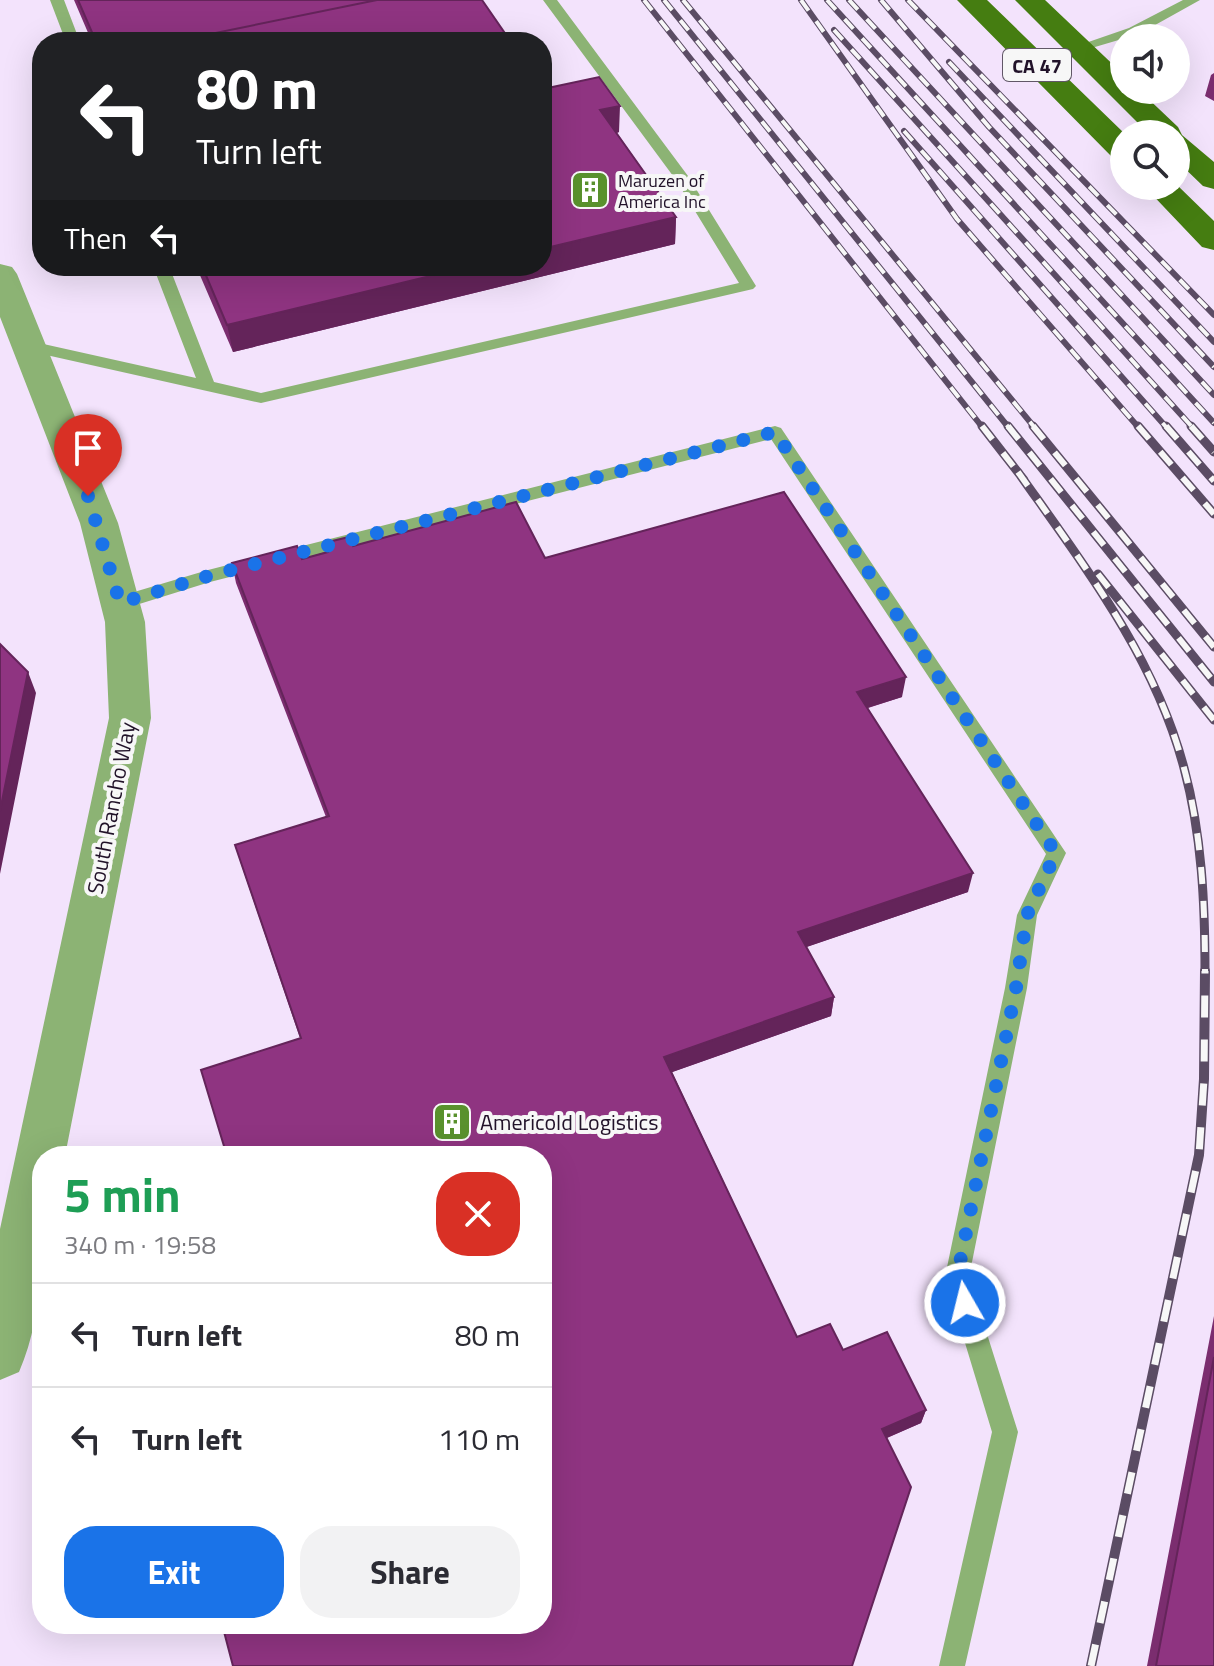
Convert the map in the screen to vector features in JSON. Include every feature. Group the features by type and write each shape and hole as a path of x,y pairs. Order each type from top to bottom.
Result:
{"main road":[{"name":"CA 47","path":"971,0 1110,137"},
{"name":"CA 47","path":"1029,0 1153,120"},
{"path":"1190,156 1214,179"},
{"path":"1174,200 1214,240"}],"street":[{"name":"South Rancho Way","path":"0,274 99,523 125,622 130,718 43,1146"},
{"name":"South Rancho Way","path":"0,1354 32,1197"}],"lane":[{"path":"57,0 69,32"},
{"path":"30,346 261,398 748,286 683,179 550,0"},
{"path":"1078,48 1134,31 1193,0"},
{"path":"165,276 208,388"},
{"path":"120,603 223,572 775,432 1056,853 1027,915 1016,988 957,1277 1005,1432 952,1666"}],"building":[{"path":"78,0 377,0 220,32 92,32"},
{"path":"377,0 482,0 504,32 220,32"},
{"path":"599,77 620,106 600,110 676,217 552,247 552,87"},
{"path":"206,276 430,276 227,325"},
{"name":"Americold Logistics","path":"784,492 906,677 857,692 973,873 798,932 834,997 664,1057 797,1337 830,1324 843,1350 887,1332 926,1410 882,1429 911,1487 852,1666 233,1666 225,1634 552,1634 552,1146 224,1146 201,1070 301,1038 235,845 329,816 232,563 297,546 302,559 328,552 324,543 349,537 353,546 516,502 545,558"},
{"path":"0,644 28,672 0,811"},
{"path":"1214,1357 1214,1666 1156,1666"}],"railway":[{"path":"644,0 983,428"},
{"path":"664,0 1009,428"},
{"path":"683,0 1035,428"},
{"path":"801,0 957,219 1139,428"},
{"path":"827,0 1214,423"},
{"path":"849,0 1214,395"},
{"path":"881,0 989,127 1214,367"},
{"path":"908,0 1214,315"},
{"path":"834,30 1193,428"},
{"path":"949,62 1214,342"},
{"path":"904,131 1167,428"},
{"path":"982,426 1020,475"},
{"path":"1008,426 1214,682"},
{"path":"1033,426 1214,647"},
{"path":"1138,426 1214,514"},
{"path":"1166,426 1214,481"},
{"path":"1191,426 1214,452"},
{"path":"1018,472 1020,475"},
{"path":"1020,475 1024,480"},
{"path":"1020,475 1114,613 1136,650 1171,727 1190,793 1199,844 1205,972"},
{"path":"1098,574 1214,720"},
{"path":"1091,1666 1199,1155 1204,1079 1205,972"}],"place":[{"name":"Maruzen of America Inc","path":"590,190"},
{"name":"Americold Logistics","path":"452,1122"}],"route":[{"path":"88,496 99,523 120,603 208,576 775,432 1056,853 1027,915 1016,988 957,1277 965,1303"}]}
